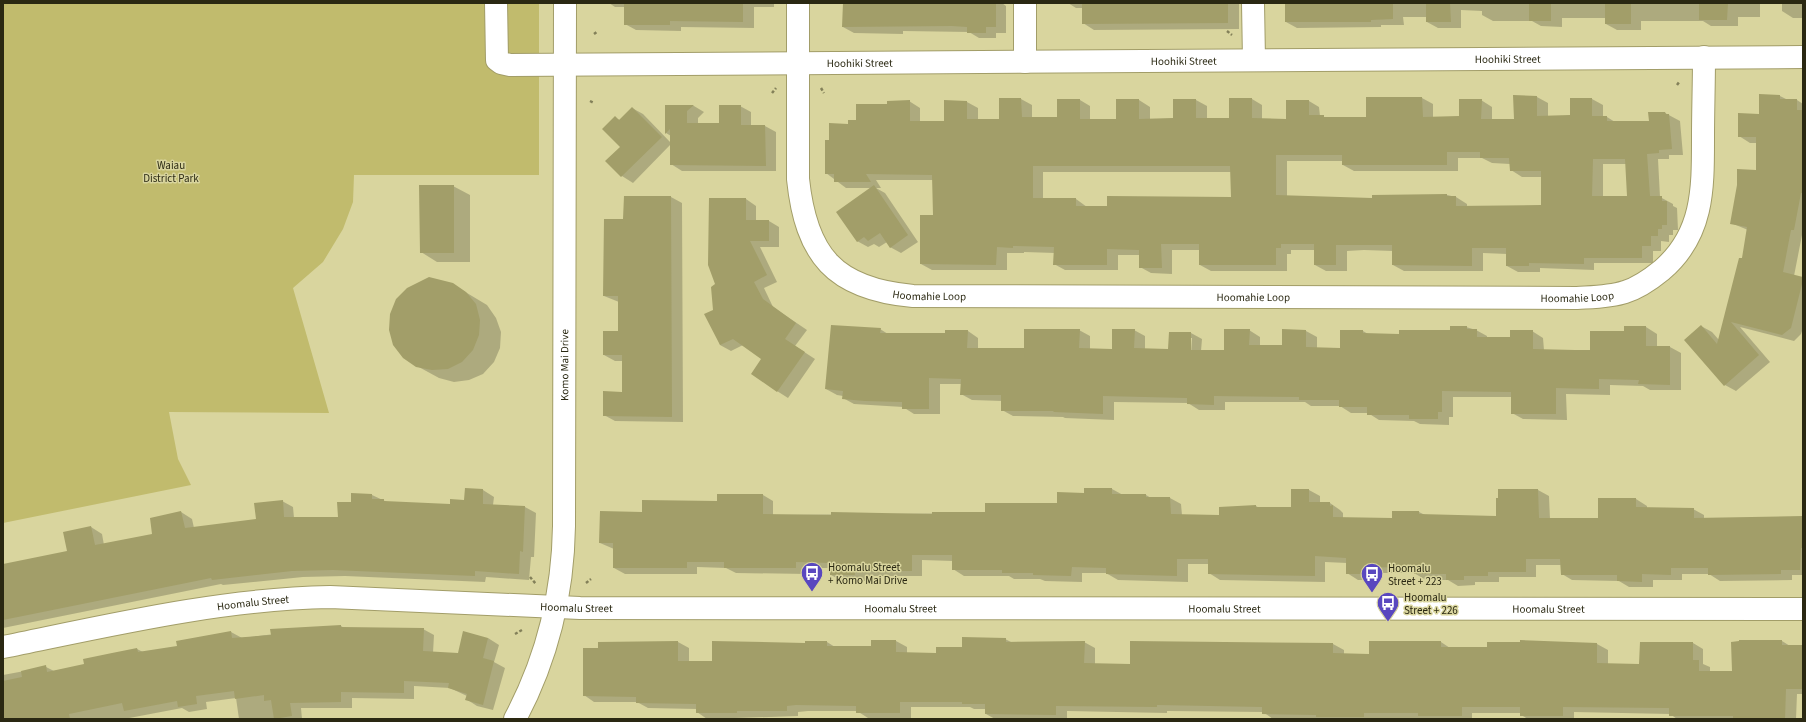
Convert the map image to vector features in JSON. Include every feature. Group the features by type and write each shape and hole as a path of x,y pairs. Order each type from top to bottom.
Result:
{"street":[{"name":"Hoohiki Street","path":"496,3 496,52 497,60 501,63 566,65 1803,57"},
{"name":"Komo Mai Drive","path":"514,719 531,687 542,661 556,607 562,574 564,550 566,3"},
{"name":"Hoomahie Loop","path":"798,3 798,180 806,224 812,242 829,264 841,274 876,290 895,295 1577,298 1619,293 1642,284 1669,264 1685,245 1692,232 1700,203 1703,180 1704,57"},
{"path":"1025,3 1025,62"},
{"path":"1253,3 1254,60"},
{"name":"Hoomalu Street","path":"3,647 204,608 251,601 330,597 556,607 1803,609"}],"path":[{"path":"594,34 598,31"},
{"path":"1227,31 1232,35"},
{"path":"1677,85 1680,81"},
{"path":"772,93 776,88"},
{"path":"820,88 824,93"},
{"path":"590,101 594,103"},
{"path":"530,577 536,584"},
{"path":"586,583 591,579"},
{"path":"515,634 522,630"}],"green space":[{"name":"Waiau District Park","path":"3,3 539,3 539,175 354,175 353,202 343,229 323,262 293,288 329,413 169,412 178,459 191,485 3,523"}],"building":[{"path":"624,3 743,3 743,22 670,21 670,25 624,25"},
{"path":"843,3 996,3 996,27 986,27 986,33 967,33 967,27 952,26 842,27"},
{"path":"1082,3 1228,3 1228,23 1082,24"},
{"path":"1285,3 1393,3 1393,19 1371,20 1371,22 1285,22"},
{"path":"1426,3 1450,3 1451,22 1426,22"},
{"path":"1529,3 1551,3 1551,21 1529,21"},
{"path":"1605,3 1631,3 1631,24 1605,24"},
{"path":"1699,3 1728,3 1727,20 1699,20"},
{"path":"1759,94 1780,95 1780,99 1797,99 1797,110 1803,110 1803,193 1801,193 1794,230 1791,230 1783,272 1803,277 1803,280 1791,328 1782,335 1731,322 1759,355 1724,386 1684,340 1701,325 1717,344 1739,258 1742,258 1747,227 1730,224 1737,185 1737,169 1756,170 1756,137 1738,137 1738,113 1759,114"},
{"path":"1513,95 1537,96 1537,116 1570,115 1570,98 1592,98 1592,116 1607,116 1607,121 1649,121 1648,112 1665,112 1666,114 1669,114 1672,149 1659,150 1659,153 1647,154 1650,196 1662,196 1662,201 1667,201 1667,225 1662,225 1662,229 1658,229 1658,236 1651,236 1651,246 1642,246 1642,258 1584,258 1584,264 1529,263 1529,266 1506,266 1506,248 1472,248 1472,266 1392,265 1392,245 1336,245 1336,265 1314,265 1314,244 1281,244 1281,248 1276,248 1276,265 1199,265 1199,244 1161,244 1162,268 1139,268 1139,250 1107,249 1107,265 1053,265 1054,247 1013,246 1013,248 997,247 996,265 920,264 920,215 933,215 932,175 866,174 871,182 834,182 834,174 825,174 825,140 829,140 829,123 848,124 848,120 856,120 856,104 887,104 887,101 910,100 910,121 944,121 944,100 967,101 967,119 999,119 999,98 1021,98 1022,117 1057,117 1057,99 1080,99 1080,119 1116,119 1116,99 1139,99 1139,119 1173,118 1173,99 1196,99 1196,118 1229,118 1229,98 1252,98 1252,118 1286,119 1286,100 1309,100 1309,115 1324,115 1324,117 1366,117 1366,97 1422,97 1423,117 1459,116 1459,99 1482,99 1481,119 1514,119","holes":["1447,152 1480,152 1480,158 1509,158 1510,171 1541,171 1541,205 1456,206 1456,196 1447,196 1447,194 1372,195 1372,198 1276,195 1276,155 1342,155 1342,165 1447,165","1593,159 1625,159 1627,196 1592,196","1033,166 1230,166 1231,197 1107,196 1107,206 1076,206 1076,198 1033,198"]},
{"path":"665,105 694,105 687,111 687,123 719,123 719,105 741,105 741,125 765,125 766,166 670,165 670,129 665,134"},
{"path":"632,107 662,137 621,177 605,161 620,147 602,129 615,116 619,120"},
{"path":"419,185 454,185 454,253 420,253"},
{"path":"874,185 908,235 890,248 880,233 868,241 864,237 857,242 836,212"},
{"path":"624,196 671,196 672,417 603,416 603,391 622,392 622,355 603,355 603,331 618,331 618,296 603,296 604,219 623,219"},
{"path":"709,198 746,198 746,220 769,220 769,241 750,241 767,275 754,282 763,299 796,323 785,339 805,352 777,392 751,374 761,359 733,339 720,345 704,314 713,310 711,287 715,284 708,265"},
{"path":"429,277 453,283 466,292 476,304 480,320 479,335 473,350 462,362 448,369 432,370 416,367 403,358 393,345 389,330 390,314 396,299 407,288"},
{"path":"831,325 881,328 880,333 945,333 945,330 968,330 967,348 1024,348 1024,329 1080,329 1079,348 1112,349 1112,329 1135,329 1134,348 1168,349 1169,332 1191,332 1191,350 1224,350 1224,329 1250,329 1249,345 1282,345 1282,329 1306,330 1306,347 1340,348 1340,330 1363,330 1363,333 1399,334 1399,330 1450,330 1450,326 1467,326 1467,329 1477,329 1477,337 1510,337 1510,330 1533,330 1533,349 1590,350 1590,331 1624,331 1624,326 1646,326 1646,346 1670,346 1670,385 1638,384 1639,380 1599,379 1599,389 1556,388 1556,414 1511,414 1511,392 1442,391 1442,412 1438,412 1438,419 1409,419 1409,415 1367,415 1367,407 1339,407 1339,400 1299,400 1299,397 1214,396 1214,405 1187,404 1187,398 1103,396 1103,414 1053,411 1001,411 1001,395 960,395 961,379 929,378 929,409 902,409 902,402 842,399 843,391 825,389"},
{"path":"465,488 483,489 483,504 525,506 523,552 520,551 519,574 475,571 475,576 333,570 292,571 212,580 211,578 3,620 3,564 67,551 63,532 91,526 95,545 152,534 150,518 181,511 185,528 256,519 254,503 283,500 284,517 338,517 337,502 351,502 351,493 372,494 372,499 384,499 384,501 450,504 450,499 464,500"},
{"path":"1084,488 1112,488 1112,494 1146,494 1146,497 1170,497 1171,514 1219,515 1219,507 1256,505 1256,507 1291,507 1291,489 1309,489 1309,502 1330,502 1330,506 1333,505 1333,517 1392,518 1392,511 1419,511 1419,514 1496,516 1496,498 1498,498 1498,489 1538,489 1539,518 1598,518 1598,498 1636,498 1636,507 1694,508 1694,518 1803,516 1803,548 1801,548 1800,570 1781,570 1781,574 1708,575 1708,568 1671,568 1671,575 1642,574 1642,582 1617,581 1617,575 1561,575 1560,559 1526,559 1526,572 1488,572 1488,576 1464,576 1464,580 1446,580 1446,574 1414,574 1414,568 1372,567 1372,574 1346,574 1346,558 1315,556 1315,576 1208,574 1208,559 1177,559 1177,576 1106,574 1106,568 1072,567 1071,576 1033,575 1033,573 1002,573 1002,570 952,570 952,555 912,555 912,571 855,571 855,575 830,575 830,563 796,562 796,568 724,568 724,562 687,562 687,568 613,568 613,543 599,543 600,511 642,512 642,500 717,501 717,494 763,494 763,514 831,515 831,512 932,514 932,512 985,512 985,503 1057,503 1057,492 1084,493"},
{"path":"341,625 341,627 424,628 423,651 458,653 463,631 488,638 483,658 494,661 483,705 465,700 467,694 448,688 449,683 404,681 404,693 341,692 341,702 290,703 292,716 274,719 271,700 264,701 264,695 235,699 234,691 196,696 197,704 178,707 177,701 124,711 122,703 69,714 70,719 3,719 3,681 22,677 21,671 46,665 47,672 84,664 83,659 137,648 138,652 177,646 176,641 231,631 232,638 271,635 270,629"},
{"path":"962,637 1006,638 1006,642 1085,641 1084,663 1130,664 1130,641 1333,643 1333,653 1369,654 1369,641 1441,641 1441,647 1487,647 1487,642 1520,642 1520,640 1597,643 1597,663 1639,664 1640,642 1693,642 1693,660 1699,660 1699,671 1732,671 1731,642 1739,640 1782,640 1782,645 1803,645 1803,689 1786,689 1785,719 1733,719 1733,716 1669,716 1669,708 1563,707 1563,716 1520,716 1520,707 1462,707 1462,716 1418,716 1418,713 1364,713 1364,717 1316,717 1316,715 1262,714 1262,707 1157,705 1157,707 1056,706 1056,715 985,714 985,704 962,704 962,702 900,702 900,713 856,713 856,706 796,705 787,706 787,711 696,713 696,704 636,703 636,697 583,696 583,648 598,648 598,642 678,641 678,661 712,661 712,641 805,643 805,641 827,641 827,646 871,646 871,640 896,640 896,652 936,653 936,647 962,647"}],"place":[{"name":"Hoomalu Street + Komo Mai Drive","path":"812,592"},
{"name":"Hoomalu Street + 223","path":"1372,594"},
{"name":"Hoomalu Street + 226","path":"1388,622"}]}
